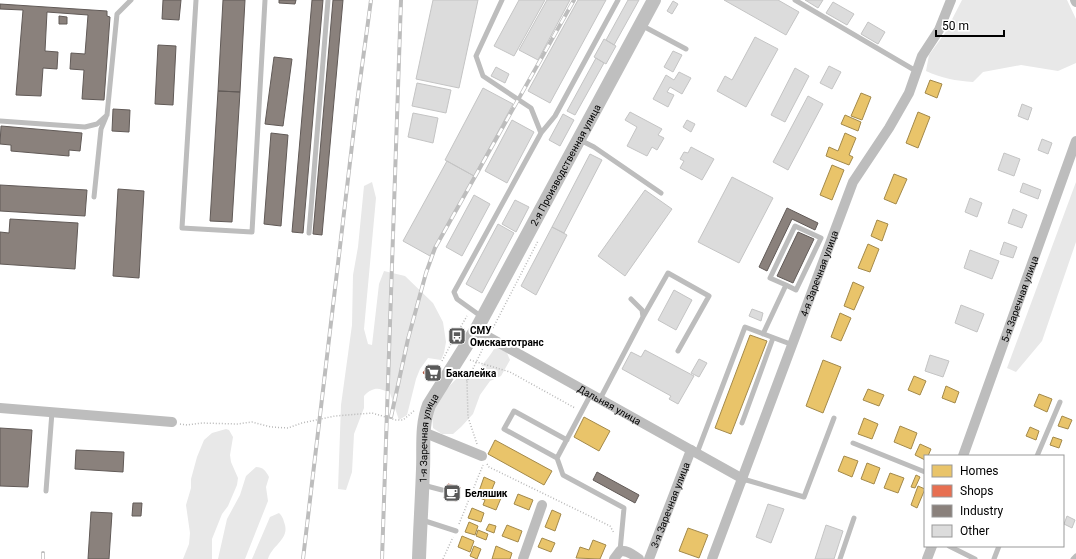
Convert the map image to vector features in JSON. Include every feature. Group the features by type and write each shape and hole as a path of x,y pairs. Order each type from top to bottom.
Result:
{"street":[{"name":"2-я Производственная улица","path":"476,330 477,313 579,139 654,0"},
{"name":"4-я Заречная улица","path":"712,559 854,182 889,128 909,93 922,56 939,30 951,0"},
{"name":"5-я Заречная улица","path":"963,455 1076,141"},
{"name":"Дальняя улица","path":"476,330 743,479"},
{"name":"1-я Заречная улица","path":"419,559 423,432 425,416 429,405 476,330"},
{"path":"0,408 172,422"},
{"path":"423,432 482,456"},
{"name":"3-я Заречная улица","path":"649,559 694,451"},
{"path":"522,559 542,505"},
{"path":"927,559 932,547"},
{"path":"618,552 628,552 639,559"}],"lane":[{"path":"94,197 101,129 106,115 117,14 131,0"},
{"path":"196,0 182,228 252,232 265,0"},
{"path":"309,233 328,0"},
{"path":"502,0 476,56 484,76 531,108 541,133"},
{"path":"477,313 457,299 454,292 541,133 555,116 618,0"},
{"path":"795,0 916,71"},
{"path":"640,24 686,49"},
{"path":"0,121 85,127 97,124 106,115"},
{"path":"579,139 594,147 661,193"},
{"path":"795,226 821,238 796,290 786,285 770,278 795,226"},
{"path":"557,458 582,411 596,397 668,272 710,296 678,351"},
{"path":"763,334 786,285"},
{"path":"631,299 642,310 643,317"},
{"path":"694,451 744,327 793,345"},
{"path":"742,423 774,338"},
{"path":"1037,455 1060,402"},
{"path":"567,440 514,411 504,429 557,458 563,475 624,508 618,552"},
{"path":"46,491 52,412"},
{"path":"743,479 804,497 834,418"},
{"path":"853,443 924,472"},
{"path":"422,485 442,490"},
{"path":"840,559 854,518"},
{"path":"421,520 456,531"},
{"path":"951,547 976,559"},
{"path":"994,559 999,547"},
{"path":"1073,559 1076,556"}],"path":[{"path":"440,365 453,340 477,313"},
{"path":"467,381 488,337"},
{"path":"467,364 471,359 510,372 582,411"},
{"path":"464,369 467,381 468,417 482,456"},
{"path":"172,422 187,425 202,423 237,424 252,422 288,428 317,420 355,413 372,413 396,420 403,420 414,412 417,407"},
{"path":"443,559 484,461 489,467 610,526 618,552"}],"shaded area":[{"path":"962,0 1067,0 1076,19 1076,63 1058,71 1021,65 983,72 973,82 949,79 926,71 929,55 945,33"},
{"path":"372,182 376,198 364,329 368,344 372,345 379,284 384,271 405,276 433,303 443,322 446,342 441,360 428,358 420,369 407,415 399,420 390,393 386,391 374,389 364,396 364,408 354,434 352,472 346,490 338,489 341,405 352,325 353,275 358,247 364,186"},
{"path":"1076,182 1076,242 1042,341 1016,372 1007,368"},
{"path":"500,348 507,353 510,360 501,376 490,381 480,395 473,414 453,434 442,434 433,428 432,414 440,396 457,378 477,373 494,349"},
{"path":"226,429 229,430 233,437 230,455 231,462 238,478 237,485 228,506 222,514 212,539 212,559 183,559 189,544 190,533 186,505 197,457 204,440 212,433"},
{"path":"256,467 264,470 269,477 266,487 268,501 245,559 218,559 227,519 240,495 246,476"},
{"path":"279,513 283,518 285,528 283,537 268,559 252,559 270,517"}],"building: Homes":[{"path":"930,80 942,84 937,98 925,93"},
{"path":"861,93 871,97 862,120 851,116"},
{"path":"918,112 930,117 918,148 906,143"},
{"path":"845,115 861,122 858,131 841,124"},
{"path":"845,133 856,138 849,155 853,157 849,165 826,156 829,147 838,151"},
{"path":"832,165 844,170 832,200 820,195"},
{"path":"894,174 907,179 896,204 884,199"},
{"path":"877,220 888,224 882,241 871,236"},
{"path":"868,244 879,249 870,272 858,268"},
{"path":"853,282 864,287 854,310 844,306"},
{"path":"840,313 851,318 841,341 831,337"},
{"path":"750,335 767,341 731,434 715,428"},
{"path":"823,360 841,367 823,413 806,406"},
{"path":"914,376 926,381 920,395 908,390"},
{"path":"946,386 959,392 955,403 942,398"},
{"path":"868,389 884,395 879,406 863,400"},
{"path":"1039,394 1052,399 1047,412 1034,406"},
{"path":"1062,416 1072,420 1068,429 1058,426"},
{"path":"584,417 610,431 599,451 574,437"},
{"path":"864,418 878,424 872,439 858,434"},
{"path":"900,426 917,433 911,449 894,442"},
{"path":"1030,427 1039,431 1036,440 1026,436"},
{"path":"1053,437 1062,440 1059,448 1050,445"},
{"path":"495,440 552,471 544,485 488,454"},
{"path":"920,444 931,449 928,455 924,455 924,460 915,455"},
{"path":"844,456 858,461 852,477 838,471"},
{"path":"867,463 880,468 874,484 861,479"},
{"path":"890,473 904,478 898,493 884,488"},
{"path":"916,475 920,477 915,488 911,487"},
{"path":"484,477 495,482 490,494 501,498 496,510 483,505 485,500 477,497"},
{"path":"918,486 924,489 917,508 911,505"},
{"path":"518,494 533,500 529,510 514,504"},
{"path":"472,508 484,513 481,522 468,518"},
{"path":"552,510 561,514 555,531 545,527"},
{"path":"469,522 478,526 475,535 465,532"},
{"path":"489,524 496,526 494,533 486,530"},
{"path":"507,525 522,531 518,542 502,536"},
{"path":"688,528 708,535 699,558 679,551"},
{"path":"478,530 488,534 486,540 476,536"},
{"path":"462,536 474,541 470,552 458,547"},
{"path":"542,538 555,543 551,552 538,547"},
{"path":"593,540 606,545 600,559 576,558 580,547 589,550"},
{"path":"474,546 481,549 477,559 470,556"},
{"path":"496,546 512,553 510,559 492,559"}],"building: Shops":[{"path":"428,365 435,368 430,377 423,373"},
{"name":"Беляшик","path":"448,484 460,487 456,501 444,498"}],"building: Industry":[{"path":"163,0 181,0 179,20 162,19"},
{"path":"223,0 245,0 240,92 218,91"},
{"path":"279,0 296,0 295,4 279,3"},
{"path":"312,0 323,0 303,233 292,232"},
{"path":"333,0 343,0 322,235 313,234"},
{"path":"0,4 107,11 107,16 110,17 104,100 82,99 84,70 70,69 71,53 85,54 88,15 47,12 45,51 58,52 57,69 43,68 41,96 16,95 23,10 0,9"},
{"path":"59,16 67,17 67,24 59,24"},
{"path":"158,45 176,46 173,105 155,104"},
{"path":"274,57 292,59 283,126 265,124"},
{"path":"218,91 240,92 232,222 210,221"},
{"path":"113,109 130,110 129,132 112,131"},
{"path":"1,126 82,133 80,151 69,150 69,156 11,151 11,145 0,144"},
{"path":"271,133 288,135 281,226 264,224"},
{"path":"0,185 87,190 85,216 0,211"},
{"path":"118,189 144,191 139,278 113,276"},
{"path":"787,208 818,223 815,230 792,219 767,271 759,267"},
{"path":"10,219 78,223 75,269 0,264 0,232 9,233"},
{"path":"798,232 814,239 793,283 777,276"},
{"path":"0,428 32,430 28,487 0,486"},
{"path":"76,450 124,452 123,472 75,469"},
{"path":"597,472 639,495 635,503 593,480"},
{"path":"133,503 142,503 141,516 132,516"},
{"path":"91,512 112,513 109,559 88,559"}],"building: Other":[{"path":"433,0 478,0 459,88 416,79"},
{"path":"519,0 545,0 514,56 494,46"},
{"path":"547,0 570,0 538,60 519,50"},
{"path":"578,0 606,0 550,103 528,91"},
{"path":"628,0 639,0 614,45 606,40"},
{"path":"724,0 778,0 799,12 786,35"},
{"path":"805,0 823,0 818,8"},
{"path":"673,1 678,4 672,14 667,11"},
{"path":"833,2 854,14 847,25 826,13"},
{"path":"868,22 885,32 878,44 861,34"},
{"path":"755,37 778,49 746,107 717,91 725,76 732,80"},
{"path":"604,39 616,46 606,64 594,57"},
{"path":"673,51 682,55 673,72 664,67"},
{"path":"596,58 604,63 575,115 567,111"},
{"path":"829,66 841,72 832,89 820,83"},
{"path":"496,67 509,74 505,83 491,76"},
{"path":"795,68 809,76 785,122 771,115"},
{"path":"679,72 691,78 682,94 670,87 667,92 674,95 668,107 653,99 666,75 674,80"},
{"path":"417,83 451,90 446,113 412,106"},
{"path":"483,88 513,104 474,176 445,160"},
{"path":"808,96 823,104 788,170 773,162"},
{"path":"1022,104 1032,108 1028,120 1018,116"},
{"path":"630,112 662,129 658,135 664,138 657,150 652,147 647,156 627,146 637,127 625,120"},
{"path":"413,113 438,118 433,143 408,137"},
{"path":"563,114 574,120 560,146 549,140"},
{"path":"512,120 534,132 507,183 485,171"},
{"path":"687,120 695,124 691,132 683,127"},
{"path":"1042,139 1052,143 1048,154 1038,150"},
{"path":"691,147 714,159 702,180 680,168 684,161 680,159 684,152 688,153"},
{"path":"1004,153 1020,159 1014,176 998,170"},
{"path":"590,154 602,160 564,233 552,227"},
{"path":"447,161 474,176 430,256 403,241"},
{"path":"732,177 773,198 739,263 698,242"},
{"path":"1023,183 1041,190 1038,199 1020,192"},
{"path":"645,190 672,209 625,276 598,256"},
{"path":"474,195 490,204 462,256 446,247"},
{"path":"970,198 982,203 977,217 965,212"},
{"path":"515,200 529,207 516,232 502,224"},
{"path":"1013,209 1027,215 1022,228 1008,223"},
{"path":"498,224 514,233 482,293 466,284"},
{"path":"552,227 567,235 536,295 521,286"},
{"path":"1004,242 1017,247 1013,258 1000,254"},
{"path":"970,250 999,261 992,279 964,268"},
{"path":"674,290 692,300 676,330 658,320"},
{"path":"961,305 984,314 977,332 955,323"},
{"path":"752,309 763,313 761,321 749,316"},
{"path":"645,350 694,376 678,404 669,399 671,396 622,369 631,352 641,357"},
{"path":"930,355 949,361 943,377 925,371"},
{"path":"699,359 707,363 699,377 691,373"},
{"path":"768,504 784,509 771,543 756,537"},
{"path":"1067,516 1075,520 1072,528 1064,524"},
{"path":"826,525 843,531 834,559 815,559"}],"railway":[{"path":"303,559 357,103 371,0"},
{"path":"382,559 401,0"},
{"path":"391,417 408,339 426,273 435,248 574,0"},
{"path":"43,553 43,559"}],"place":[{"name":"СМУ Омскавтотранс","path":"457,336"},
{"name":"Бакалейка","path":"433,373"},
{"name":"Беляшик","path":"452,493"}]}
